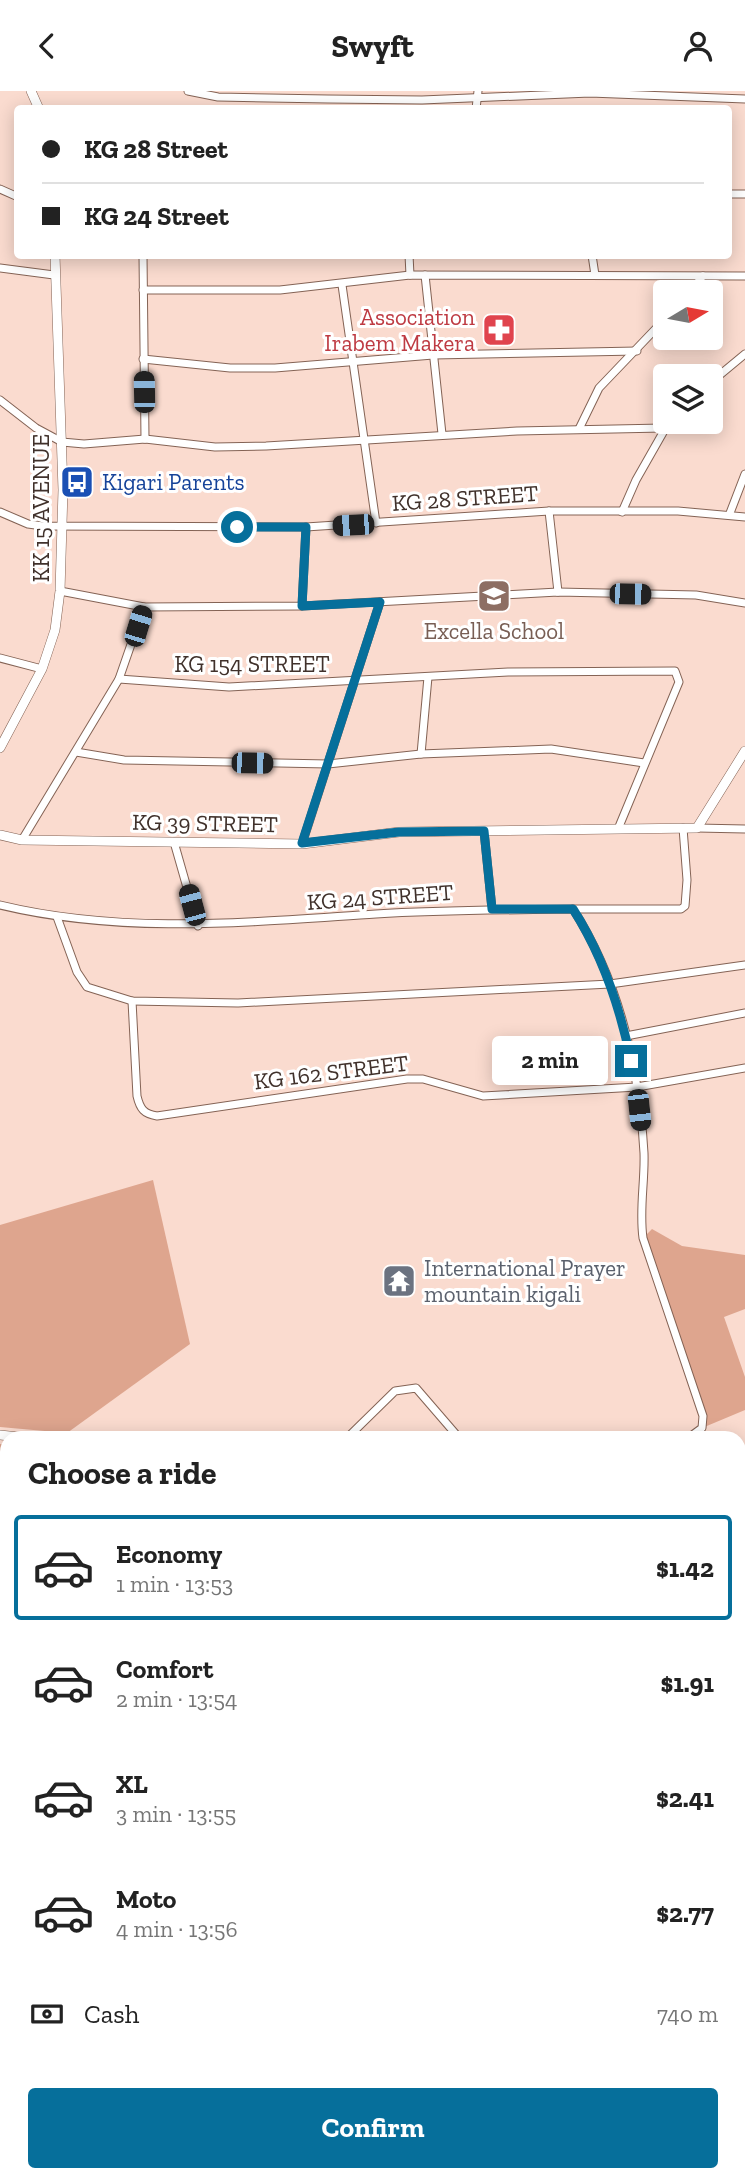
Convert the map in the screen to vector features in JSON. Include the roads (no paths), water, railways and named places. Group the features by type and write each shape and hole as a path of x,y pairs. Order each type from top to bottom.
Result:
{"street":[{"path":"188,91 218,97 422,100 477,94 590,93 745,99"},
{"path":"217,105 218,97"},
{"name":"KK 15 AVENUE","path":"0,748 42,669 55,630 61,591 62,442 54,259"},
{"path":"143,259 145,439"},
{"path":"409,259 410,275"},
{"path":"593,259 595,275"},
{"path":"0,268 54,275"},
{"path":"143,290 225,292 342,285 410,275 745,276"},
{"path":"425,275 442,434"},
{"path":"700,280 703,276"},
{"path":"342,285 376,523"},
{"path":"579,429 599,388 653,333"},
{"path":"143,359 230,368 353,363 433,355 637,351"},
{"path":"723,372 745,354"},
{"path":"0,400 36,428 62,442 84,444 145,439 215,447 365,442 442,434 653,426"},
{"path":"622,512 661,434"},
{"path":"730,513 745,474"},
{"path":"549,511 558,592"},
{"name":"KG 28 STREET","path":"0,512 28,524 306,527 549,511 730,513 745,517"},
{"path":"302,606 306,527"},
{"path":"61,591 144,607 302,606 476,594 558,592 696,595 745,603"},
{"path":"302,843 380,602"},
{"path":"22,840 118,679 144,607"},
{"path":"0,658 42,669"},
{"name":"KG 154 STREET","path":"118,679 229,687 578,670 676,671 679,682 618,829"},
{"path":"421,754 428,677"},
{"path":"76,752 124,760 328,764 421,754 551,749 644,763"},
{"path":"697,828 745,751"},
{"name":"KG 24 STREET","path":"0,905 57,917 198,926 492,909 681,909 685,906 687,880 683,828"},
{"name":"KG 39 STREET","path":"0,835 22,840 302,843 399,832 745,829"},
{"path":"484,831 492,909"},
{"path":"174,842 198,926"},
{"path":"573,909 598,952 626,1035 637,1087 644,1155 639,1210 643,1238 703,1416 702,1428 698,1431"},
{"path":"57,917 78,972 87,987 132,1001 238,1003 610,984 745,965"},
{"name":"KG 162 STREET","path":"132,1001 136,1096 139,1107 147,1114 157,1116 407,1079 423,1079 483,1096 637,1087 745,1068"},
{"path":"626,1035 745,1013"},
{"path":"354,1431 395,1391 416,1388 453,1431"}],"place":[{"name":"Association Irabem Makera","path":"499,330"},
{"name":"Kigari Parents","path":"77,482"},
{"name":"Excella School","path":"494,596"},
{"name":"International Prayer mountain kigali","path":"399,1281"}]}
